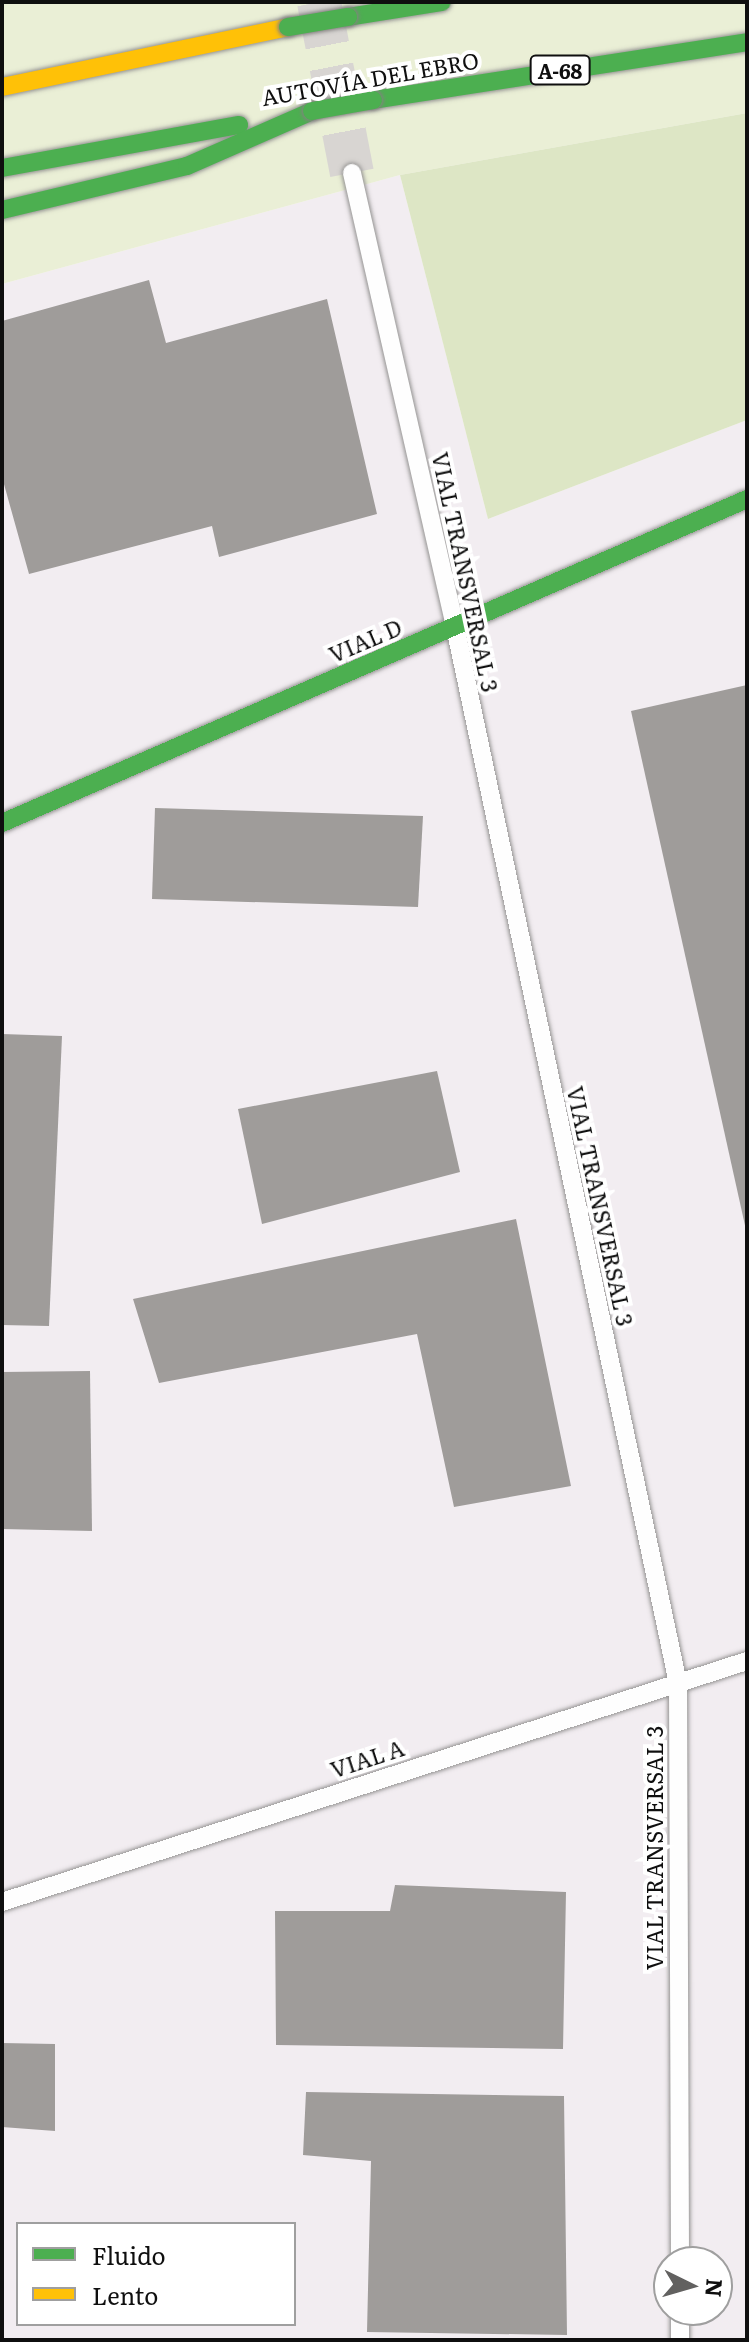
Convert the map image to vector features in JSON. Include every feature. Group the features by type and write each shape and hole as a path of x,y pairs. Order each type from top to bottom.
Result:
{"main road":[{"path":"2,87 288,27 442,2"},
{"name":"AUTOVÍA DEL EBRO","path":"2,168 373,100 747,42"},
{"path":"2,210 187,166 312,111"},
{"name":"VIAL D","path":"2,823 747,499"}],"lane":[{"name":"VIAL TRANSVERSAL 3","path":"352,173 455,627 678,1683 680,2246"},
{"name":"VIAL A","path":"2,1902 747,1661"}],"shaded area":[{"path":"400,175 488,519 747,420 747,2340 2,2340 2,284"}],"green space":[{"path":"2,2 747,2 747,113 400,175 2,284"},
{"path":"747,113 747,420 488,519 400,175"}],"building":[{"path":"149,280 166,343 327,299 377,514 219,557 212,526 29,574 2,477 2,321"},
{"path":"747,685 747,1230 746,1230 631,711"},
{"path":"155,808 423,816 418,907 152,899"},
{"path":"2,1034 62,1036 49,1326 2,1325"},
{"path":"437,1071 460,1172 262,1224 238,1109"},
{"path":"516,1219 571,1486 454,1507 417,1334 159,1383 133,1299"},
{"path":"90,1371 92,1531 2,1529 2,1372"},
{"path":"395,1885 566,1892 563,2049 276,2045 275,1911 390,1911"},
{"path":"2,2043 55,2044 55,2131 2,2127"},
{"path":"306,2092 564,2096 567,2335 367,2332 371,2161 303,2155"}],"tunnel":[{"path":"319,2 352,173"}],"traffic: fast":[{"path":"348,17 442,2"},
{"path":"288,27 348,17"},
{"path":"373,100 747,42"},
{"path":"312,111 373,100"},
{"path":"2,210 187,166 312,111"},
{"path":"2,168 239,125"},
{"path":"2,823 747,499"}],"traffic: slow":[{"path":"2,87 288,27"}]}
